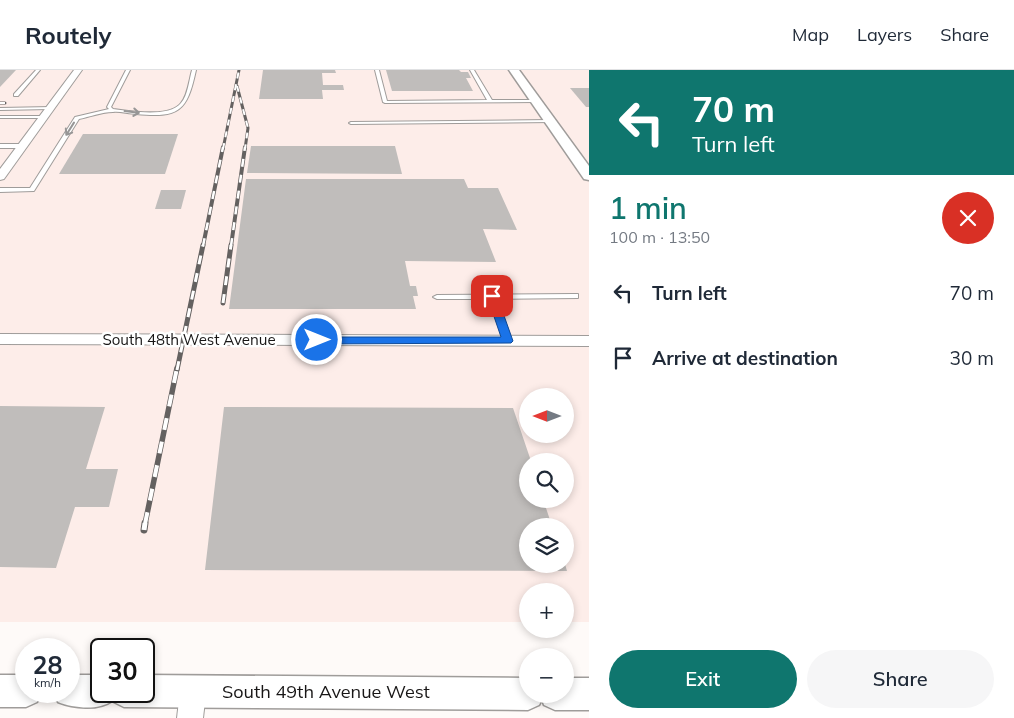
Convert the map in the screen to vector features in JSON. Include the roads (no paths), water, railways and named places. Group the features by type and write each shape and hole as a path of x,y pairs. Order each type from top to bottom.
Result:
{"street":[{"path":"0,177 78,70"},
{"path":"514,70 589,176"},
{"name":"South 48th West Avenue","path":"0,339 589,341"},
{"path":"0,691 15,691"},
{"name":"South 49th Avenue West","path":"155,697 192,705 519,694"},
{"path":"574,694 589,694"}],"lane":[{"path":"16,95 38,70"},
{"path":"112,110 109,107 110,102 128,70"},
{"path":"0,190 32,190 77,118 112,110 141,114 172,112 184,102 194,70"},
{"path":"377,70 385,102 536,100"},
{"path":"472,70 491,102"},
{"path":"0,109 47,112"},
{"path":"0,117 47,112"},
{"path":"0,124 6,117"},
{"path":"351,123 550,121"},
{"path":"0,146 23,146"},
{"path":"492,296 508,341"},
{"path":"437,297 575,296"}],"railway":[{"path":"223,149 239,70"},
{"path":"237,86 248,128 245,149"},
{"path":"0,103 5,103"},
{"path":"203,246 223,147"},
{"path":"231,246 245,147"},
{"path":"177,370 203,245"},
{"path":"223,303 231,245"},
{"path":"145,524 177,368"},
{"path":"144,530 145,523"}]}
